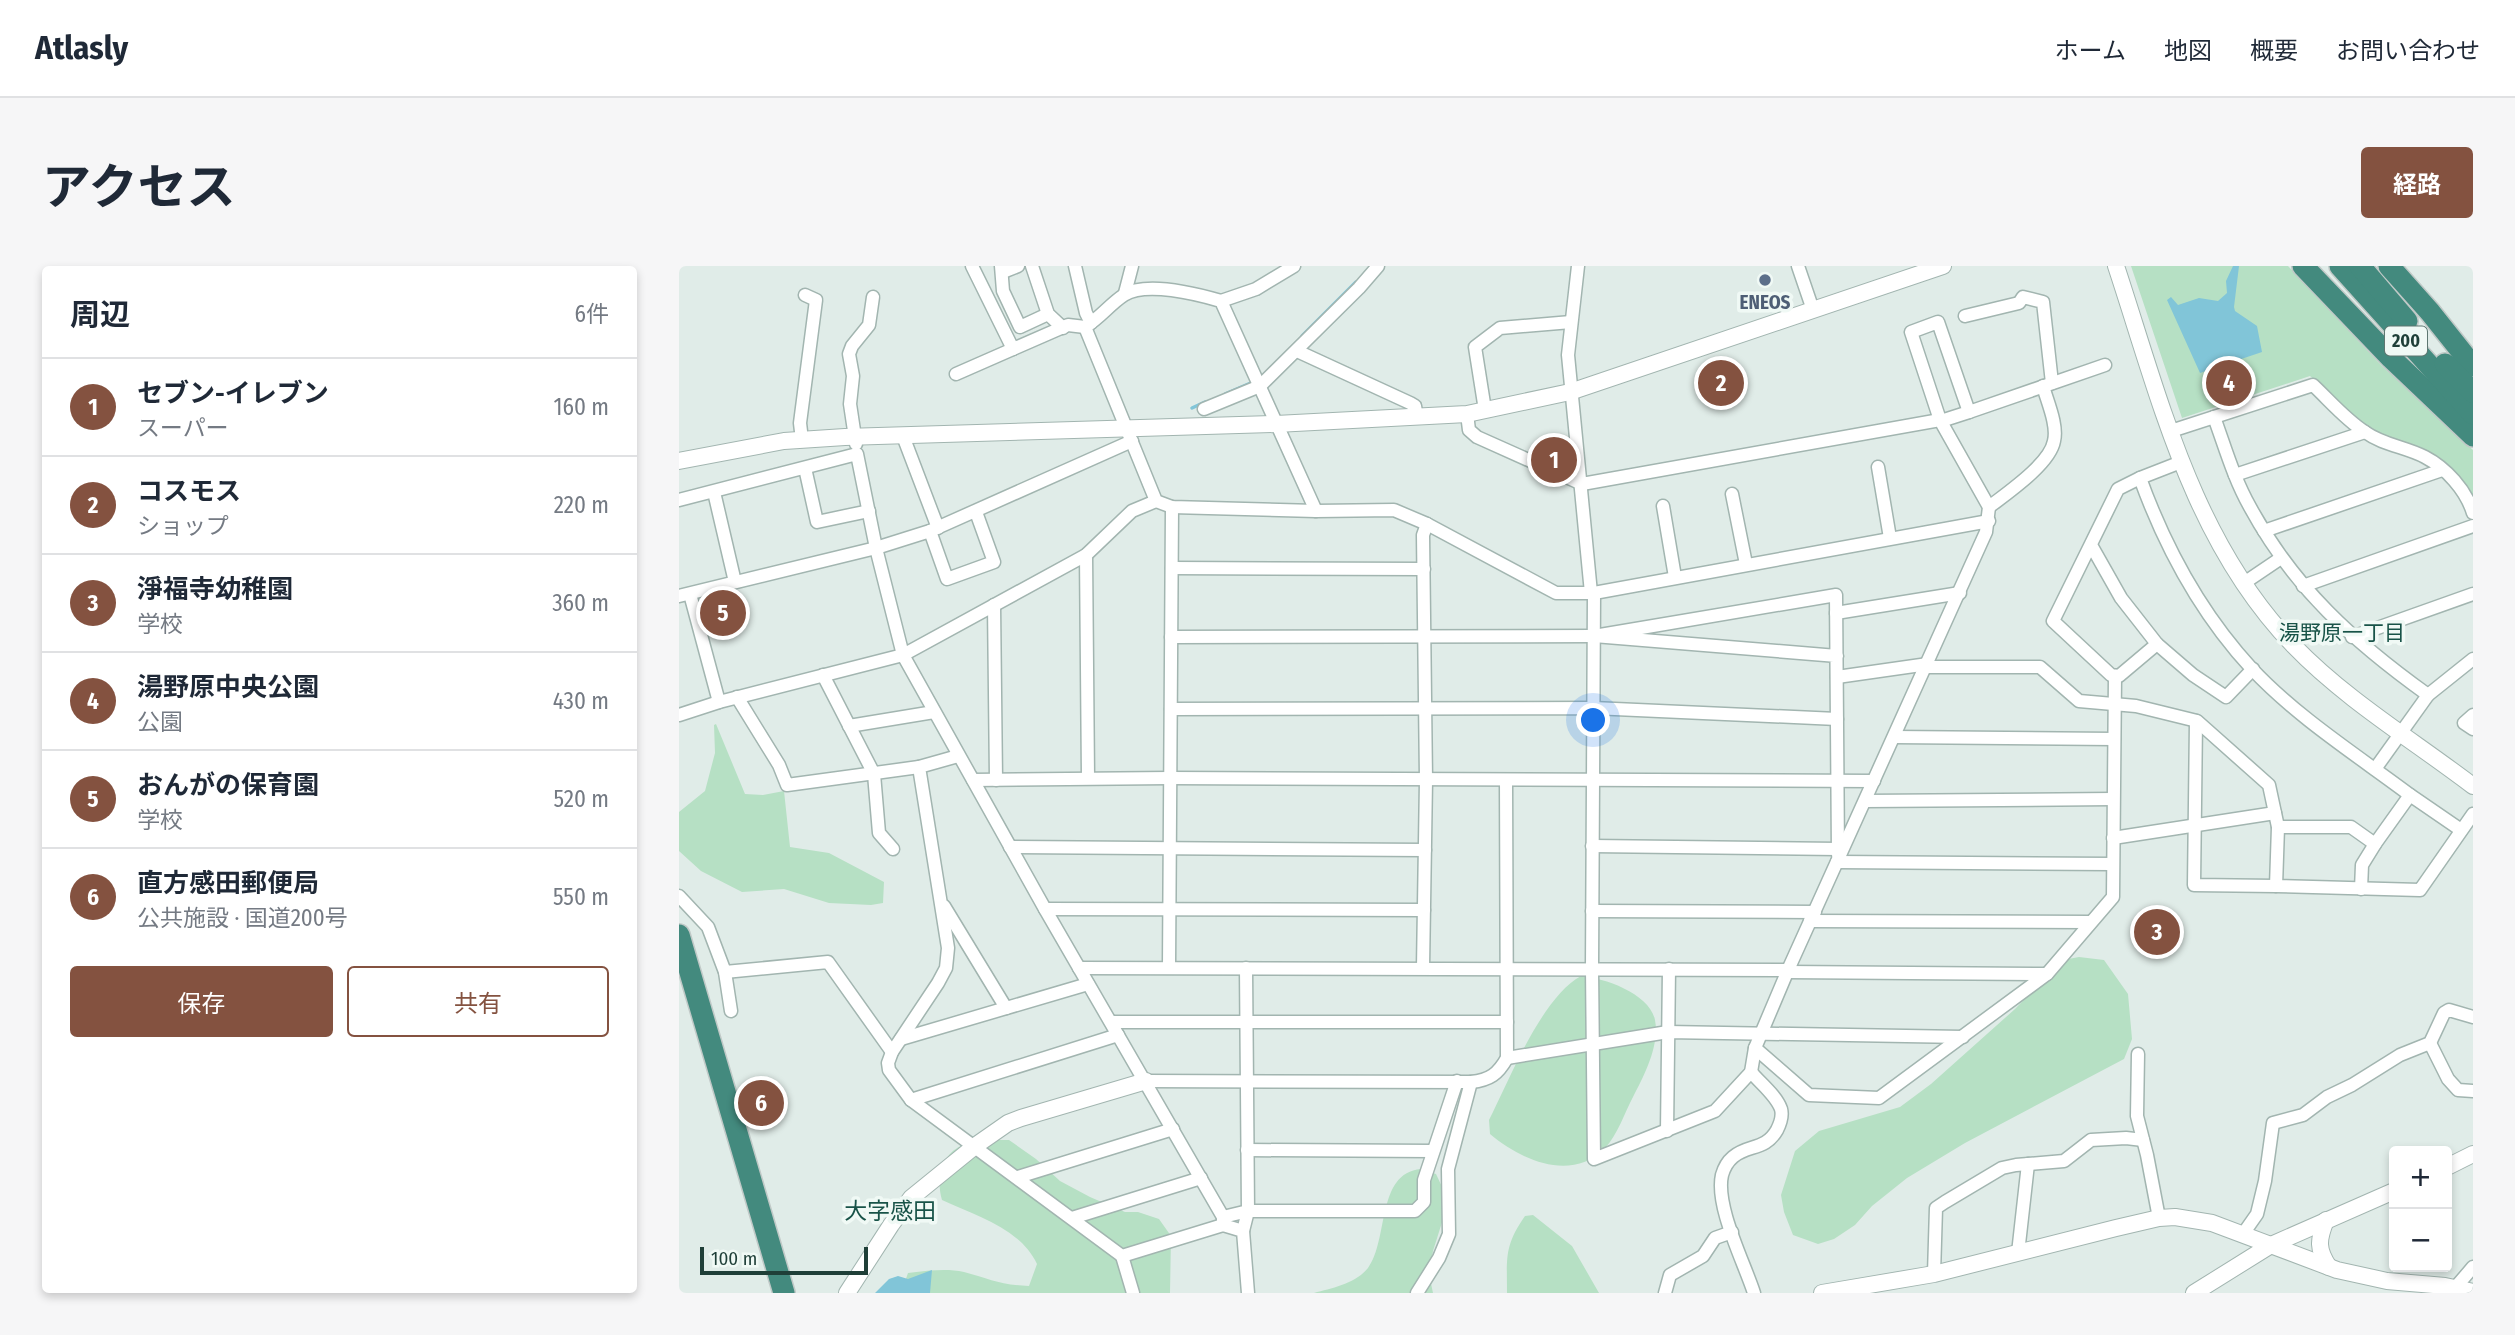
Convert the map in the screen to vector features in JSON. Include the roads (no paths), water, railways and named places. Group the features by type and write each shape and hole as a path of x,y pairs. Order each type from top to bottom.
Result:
{"highway":[{"path":"2304,266 2382,349 2473,436"},
{"name":"200","path":"2340,266 2473,414"},
{"name":"200","path":"2360,266 2432,350 2473,392"},
{"path":"2389,266 2473,366"},
{"path":"679,935 687,985 784,1293"}],"street":[{"path":"972,266 1013,349"},
{"path":"1018,266 1002,269 1003,291 1020,327 1048,314"},
{"path":"1032,266 1048,314 1063,328"},
{"path":"1075,266 1088,325 1156,500 1172,507 1394,510 1427,524 1556,593 1592,593 1989,521"},
{"path":"1125,293 1132,266"},
{"path":"955,374 1068,325 1088,325 1125,293 1144,288 1184,292 1221,301 1256,289 1294,266"},
{"path":"1204,409 1258,381 1297,351 1378,266"},
{"path":"1578,266 1568,355 1594,636 1594,1159 1715,1111 1751,1072 1755,1048 1788,971 1960,593 1989,521 1989,507 1941,420 1911,331 1938,322 1969,412"},
{"path":"1798,266 1813,310"},
{"path":"679,461 771,443 802,440 903,436 1130,435 1467,414 1570,392 1943,266"},
{"path":"2116,266 2181,461 2202,512 2225,557 2294,646 2352,697 2473,786"},
{"path":"802,440 800,423 816,300 805,295"},
{"path":"873,297 869,325 849,354 853,376 850,404 876,548 903,655 1223,1221 1243,1231"},
{"path":"1965,316 2019,303 2023,297 2043,302 2055,442 2037,468 1989,507"},
{"path":"1221,301 1316,511"},
{"path":"1485,410 1475,347 1500,328 1571,322"},
{"path":"1297,351 1410,403 1415,406 1417,417"},
{"path":"1467,414 1469,430 1477,437 1582,484 1941,420 2105,365"},
{"path":"2171,431 2313,385 2365,432 2425,457 2442,470 2466,495 2473,513"},
{"path":"2214,417 2248,505 2281,558 2327,614 2381,662 2428,695"},
{"path":"2235,475 2365,432"},
{"path":"719,702 685,595 876,548 934,529 977,512 1130,435"},
{"path":"903,436 934,529 947,579 994,562 977,512"},
{"path":"679,500 857,454"},
{"path":"2157,644 2119,676 2111,676 2053,621 2118,489 2181,461"},
{"path":"1878,467 1890,538"},
{"path":"805,468 817,522 869,512"},
{"path":"2264,531 2442,470"},
{"path":"2140,478 2164,540 2204,606 2253,670 2290,704 2461,830"},
{"path":"714,492 735,582"},
{"path":"1733,494 1745,564"},
{"path":"679,715 737,697 903,655 1086,555 1132,512 1156,500"},
{"path":"1664,506 1675,577"},
{"path":"1169,967 1172,507"},
{"path":"1423,967 1426,780 1423,535 1427,524"},
{"path":"2303,586 2473,526"},
{"path":"2091,545 2128,607 2157,644 2193,675 2226,697 2253,670"},
{"path":"1086,555 1088,778"},
{"path":"2244,583 2281,558"},
{"path":"1172,568 1424,569"},
{"path":"1836,613 1960,593"},
{"path":"2352,637 2473,594"},
{"path":"1594,636 1836,595 1838,857"},
{"path":"994,606 996,780"},
{"path":"1171,637 1594,636 1837,656"},
{"path":"2375,769 2428,695 2473,659"},
{"path":"1837,677 1927,665 2040,667 2079,701 2115,702 2196,721 2269,785 2278,827 2276,886"},
{"path":"823,676 874,774 879,833 893,849"},
{"path":"1755,1048 1809,1095 1879,1097 2047,974 2113,897 2115,676"},
{"path":"737,697 779,765 787,785 919,767 958,756"},
{"path":"1171,709 1593,708 1837,719"},
{"path":"849,726 934,712"},
{"path":"2473,715 2463,723 2473,729"},
{"path":"2196,721 2194,884 2420,890 2473,814"},
{"path":"1894,737 2114,739"},
{"path":"919,767 948,948 946,968 892,1052 888,1063 889,1070 911,1100 1122,1256 1133,1293"},
{"path":"973,780 1874,780"},
{"path":"846,1293 911,1198 975,1146 1008,1123 1021,1118 1146,1081 1471,1082 1485,1080 1499,1072 1507,1058 1506,780"},
{"path":"2361,889 2361,865 2410,795"},
{"path":"1865,801 2113,799"},
{"path":"2113,838 2275,813"},
{"path":"2278,827 2351,827 2375,844"},
{"path":"1593,846 1838,857 2112,864"},
{"path":"1010,847 1425,850"},
{"path":"679,896 708,927 725,972 731,1011"},
{"path":"941,901 1006,1008"},
{"path":"1045,909 1424,910"},
{"path":"1593,911 2089,922"},
{"path":"725,972 828,962 892,1052"},
{"path":"1079,968 1423,967 2047,974"},
{"path":"1246,968 1248,1211 1243,1231 1248,1293"},
{"path":"1667,1132 1669,969"},
{"path":"901,1039 1088,984"},
{"path":"2243,1234 2257,1214 2265,1181 2273,1123 2303,1115 2327,1097 2352,1085 2399,1055 2430,1044 2444,1013 2449,1010 2473,1017"},
{"path":"1111,1022 1507,1022"},
{"path":"1507,1058 1668,1032 1963,1037"},
{"path":"911,1100 1118,1035"},
{"path":"2430,1044 2448,1079 2458,1090 2473,1091"},
{"path":"2138,1054 2137,1116 2159,1218"},
{"path":"1751,1072 1782,1111 1781,1123 1773,1137 1761,1146 1735,1155 1726,1164 1720,1190 1723,1207 1754,1293"},
{"path":"1122,1256 1248,1211 1415,1211 1424,1202 1425,1180 1457,1081"},
{"path":"1417,1293 1439,1258 1449,1234 1448,1169 1471,1082"},
{"path":"1018,1177 1173,1129"},
{"path":"1934,1275 1936,1208 2002,1168 2064,1161 2091,1140 2143,1140"},
{"path":"1247,1150 1433,1151"},
{"path":"2452,1164 2473,1154"},
{"path":"2018,1253 2028,1164"},
{"path":"1072,1218 1201,1178"},
{"path":"2194,1293 2271,1245 2389,1193"},
{"path":"1822,1293 1934,1275 2159,1218 2212,1223 2329,1267 2387,1281 2454,1289 2473,1267"},
{"path":"2326,1220 2318,1240 2321,1254 2329,1267"},
{"path":"1665,1293 1670,1275 1703,1256 1720,1234 1732,1232"}],"water":[{"path":"2233,266 2239,266 2235,311 2257,326 2262,352 2200,373 2167,300 2171,297 2178,305 2199,298 2218,301 2227,293 2226,281"},
{"path":"932,1270 930,1293 875,1293 889,1279 898,1276 908,1279"}],"waterway":[{"path":"1302,336 1356,282"},
{"path":"1225,394 1253,382"},
{"path":"1192,408 1205,402"}],"place":[{"name":"ENEOS","path":"1765,280"},
{"name":"コスモス","path":"1721,383"},
{"name":"湯野原中央公園","path":"2229,383"},
{"name":"セブン-イレブン","path":"1554,460"},
{"name":"おんがの保育園","path":"723,613"},
{"name":"淨福寺幼稚園","path":"2157,932"},
{"name":"直方感田郵便局","path":"761,1103"}],"district":[{"name":"湯野原一丁目","path":"2342,633"},
{"name":"大字感田","path":"890,1211"}]}
